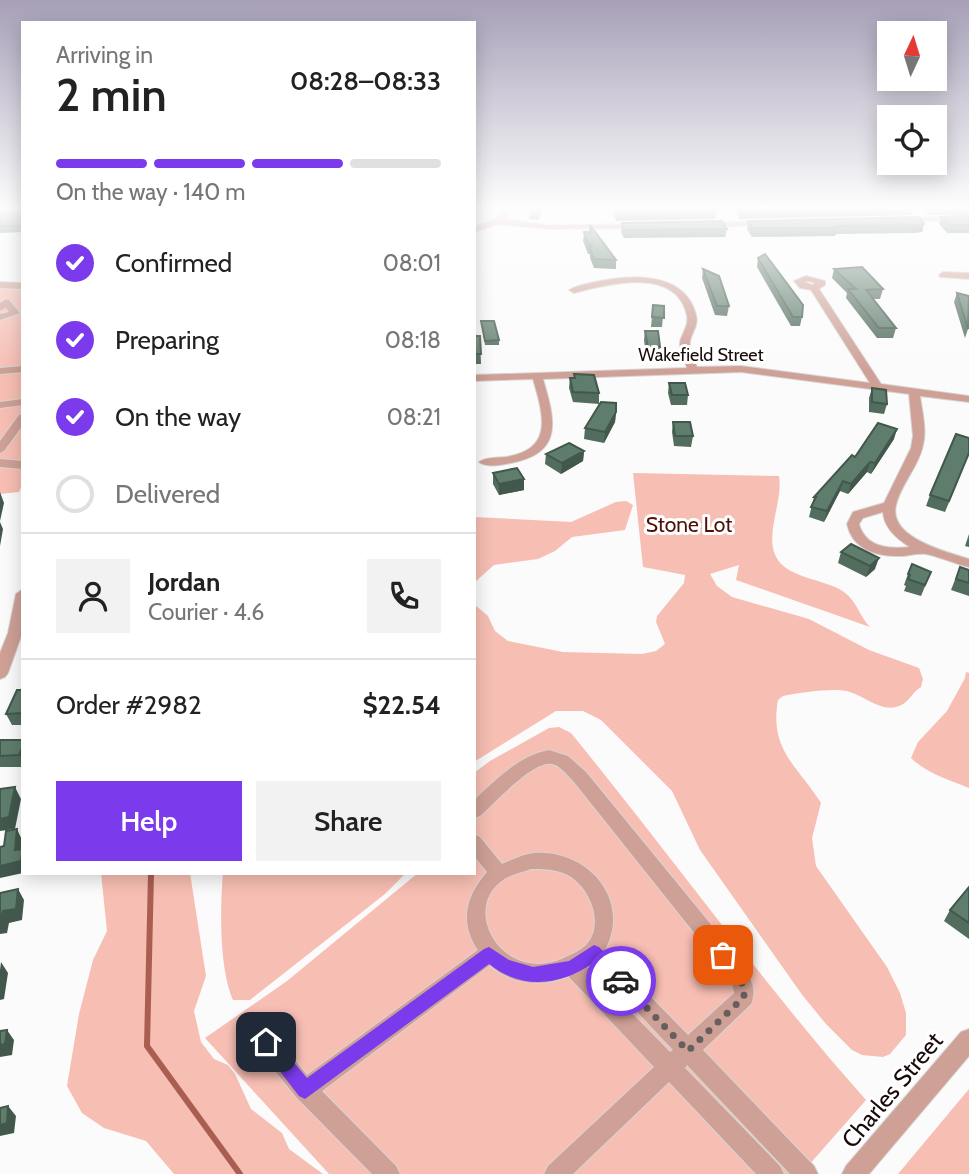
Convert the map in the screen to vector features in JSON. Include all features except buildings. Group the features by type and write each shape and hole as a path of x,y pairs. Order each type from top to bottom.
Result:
{"street":[{"path":"943,275 969,276"},
{"path":"574,290 612,280 632,279 654,282 678,292 687,300 693,320 685,345 693,370"},
{"path":"0,285 18,288"},
{"path":"18,288 2,301 19,313"},
{"path":"814,288 877,386"},
{"path":"0,317 19,313"},
{"path":"0,371 21,369"},
{"name":"Wakefield Street","path":"476,378 750,369 969,399"},
{"path":"485,463 518,459 536,449 543,440 548,431 548,420 537,376"},
{"path":"914,391 919,436 917,448 889,506 889,516 898,530 923,549 969,563"},
{"path":"0,405 21,402"},
{"path":"0,449 21,420"},
{"path":"0,463 21,465"},
{"path":"889,506 858,515 853,524 857,536 869,546 884,550 901,552 923,549"},
{"path":"0,673 7,632 21,599"},
{"path":"476,809 531,762 542,758 561,760 580,777 738,973 744,987 744,997 556,1174"},
{"path":"476,844 498,872"},
{"path":"551,861 566,865 583,875 596,889 604,908 603,932 594,952 573,967 551,974 533,975 504,966 489,954 480,937 476,907 487,881 515,864 551,861"},
{"path":"594,952 807,1174"},
{"path":"305,1090 489,954"},
{"path":"573,967 772,1174"},
{"name":"Charles Street","path":"855,1174 969,1040"},
{"path":"266,1042 305,1090 388,1174"}],"green space":[{"path":"0,288 21,290 21,488 19,492 0,494"},
{"name":"Stone Lot","path":"633,473 779,476 772,543 779,561 795,573 844,592 852,599 870,627 736,580 739,565 710,574 717,586 732,597 809,619 869,650 919,668 923,679 921,687 900,706 884,707 843,691 817,691 783,696 778,700 776,717 781,745 821,803 812,838 816,866 887,967 900,993 906,1013 906,1035 890,1054 883,1057 862,1055 852,1050 826,1024 803,996 700,850 672,791 601,720 583,711 556,711 476,761 476,606 488,616 495,631 508,641 563,652 642,654 656,651 665,644 656,622 657,616 684,583 685,575 643,567"},
{"path":"626,501 633,505 625,530 572,537 555,551 538,559 494,565 476,581 476,517 571,522 616,502"},
{"path":"966,672 969,673 969,788 931,772 911,758 918,742 947,711"},
{"path":"559,727 571,733 753,964 866,1100 801,1174 329,1174 205,1038 287,981 416,875 476,875 476,772 549,728"},
{"path":"101,875 190,875 206,976 194,1011 201,1042 214,1059 228,1065 235,1074 251,1109 282,1133 289,1149 323,1174 174,1174 146,1141 104,1128 82,1113 67,1086 79,1014 93,960 107,931"},
{"path":"223,875 404,875 385,894 250,1000 233,1000 228,987 221,920"},
{"path":"969,1089 969,1174 898,1174"}],"waterway":[{"path":"151,875 147,1046 240,1174"}],"way so far":[{"path":"621,981 688,1051 744,997 744,987 738,973 723,955"}],"route":[{"path":"266,1042 305,1090 489,954 504,966 533,975 551,974 573,967 594,952 621,981"}]}
